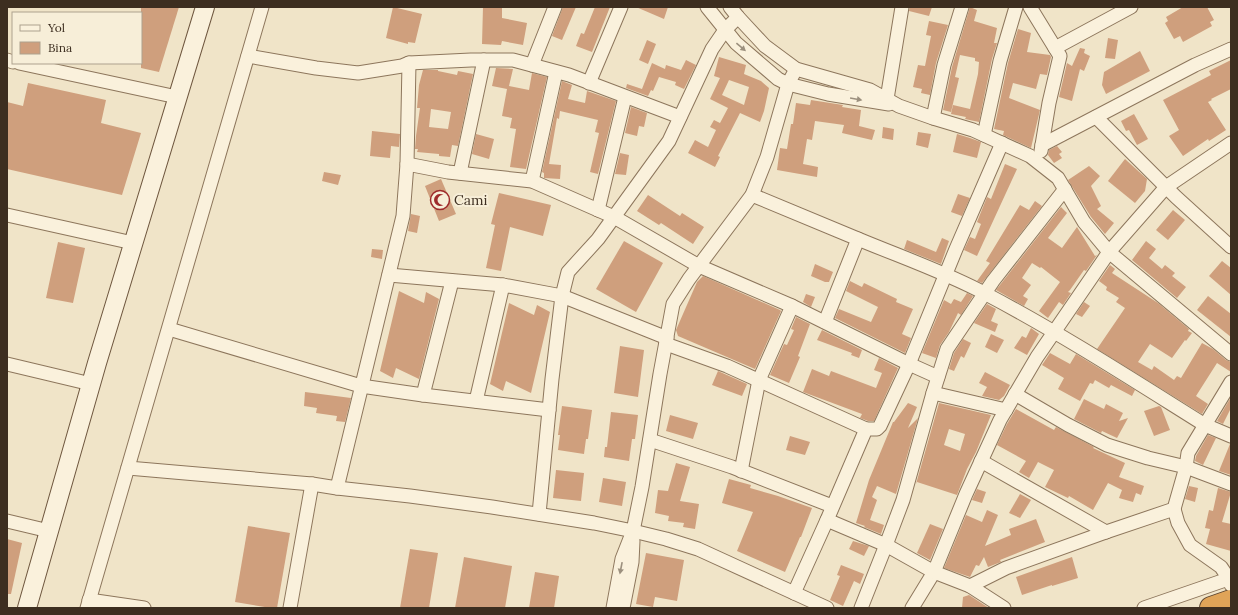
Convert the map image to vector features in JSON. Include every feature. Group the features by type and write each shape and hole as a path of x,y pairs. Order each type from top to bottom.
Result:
{"highway":[{"path":"1211,608 1231,601"}],"main road":[{"path":"27,608 91,384 205,7"}],"street":[{"path":"144,608 88,604 262,7"},
{"path":"532,65 555,7"},
{"path":"589,83 621,7"},
{"path":"707,7 736,43 778,79 788,84 828,94 899,106 973,130 1030,156 1058,178 1084,222 1109,252 1231,354"},
{"path":"730,7 738,18 765,46 796,69 870,90 899,106"},
{"path":"887,99 902,7"},
{"path":"933,118 944,65 962,7"},
{"path":"984,135 1000,61 1016,7"},
{"path":"1030,7 1060,56 1049,103 1039,163"},
{"path":"1055,48 1131,7"},
{"path":"539,514 562,296 568,272 598,239 670,141 712,49 725,30 738,18"},
{"path":"1042,145 1195,65 1231,49"},
{"path":"248,56 316,68 358,73 402,66 409,63 513,60 569,75 680,117"},
{"path":"460,173 484,60"},
{"path":"337,488 403,216 407,164 409,63"},
{"path":"24,64 177,97"},
{"path":"623,608 632,562 633,531 642,487 673,304 689,279 752,195 767,157 788,84 796,69"},
{"path":"532,181 556,72"},
{"path":"598,210 625,97"},
{"path":"1096,117 1166,187 1226,235 1231,247"},
{"path":"912,608 934,572 966,494 1006,410 1037,357 1109,252 1166,187 1231,143"},
{"path":"388,275 503,286 562,296 759,380 866,429 877,429 880,426 909,364 1002,144"},
{"path":"407,164 460,173 532,181 614,217 699,266 792,306 938,377"},
{"path":"862,608 902,500 932,393 947,349 985,293 1065,189"},
{"path":"752,195 946,275 985,293 1055,331 1205,425 1231,436"},
{"path":"7,215 133,243"},
{"path":"825,322 858,240"},
{"path":"423,395 452,281"},
{"path":"476,401 503,286"},
{"path":"741,471 759,380 792,306"},
{"path":"169,329 362,386 549,410"},
{"path":"7,364 91,384"},
{"path":"1144,608 1230,579 1221,568 1190,545 1178,523 1174,509 1186,467 1188,453 1231,382"},
{"path":"932,393 1006,410"},
{"path":"1015,394 1068,425 1107,445 1148,458 1186,467 1231,484"},
{"path":"794,593 866,429"},
{"path":"650,440 741,471 832,506"},
{"path":"981,461 1106,532"},
{"path":"128,468 312,484 410,496 594,523 666,539 698,549 827,608"},
{"path":"290,608 312,484"},
{"path":"970,586 1006,568 1174,509"},
{"path":"827,520 886,545 934,572 970,586 1004,608"},
{"path":"7,521 49,531"},
{"path":"613,608 622,559 633,531"}],"building":[{"path":"141,7 179,7 159,72 141,68"},
{"path":"393,7 422,14 415,43 408,42 408,44 386,38"},
{"path":"483,7 502,7 502,18 527,23 523,45 502,41 501,45 482,44"},
{"path":"563,7 576,7 562,40 552,36"},
{"path":"595,7 610,7 592,52 576,46 581,33 584,34"},
{"path":"636,7 668,7 664,19"},
{"path":"910,7 932,7 929,16 909,11"},
{"path":"970,7 977,10 974,21 997,28 994,43 997,43 992,59 979,122 965,119 966,117 951,114 953,105 970,109 978,74 979,62 975,61 975,58 960,55 955,77 959,78 951,112 943,110 952,67"},
{"path":"1183,7 1207,7 1214,20 1210,22 1212,26 1183,42 1180,36 1174,39 1165,23 1168,21 1166,17"},
{"path":"929,21 948,25 936,63 930,95 921,93 922,89 913,87 918,65 925,66 931,36 926,35"},
{"path":"1018,29 1031,33 1027,52 1050,55 1051,57 1047,75 1040,74 1036,89 1013,83 1009,98 1040,110 1031,148 1003,135 1004,131 994,129 1008,63"},
{"path":"1108,38 1118,40 1115,59 1105,58"},
{"path":"647,40 656,44 648,64 639,60"},
{"path":"1080,48 1085,49 1084,53 1090,56 1084,71 1080,69 1072,101 1059,97 1067,63 1072,66"},
{"path":"1140,51 1150,71 1106,94 1102,85 1104,72"},
{"path":"719,57 746,65 744,74 761,81 769,88 760,122 740,113 718,156 720,157 715,167 688,153 695,140 708,147 716,130 710,127 714,120 720,123 728,108 710,99 720,78 714,76","holes":["729,80 749,87 744,105 722,95"]},
{"path":"686,60 696,65 684,89 675,85 676,82 659,77 653,91 651,90 648,96 626,88 627,84 642,89 652,63 665,69 666,65 681,70"},
{"path":"1231,60 1231,89 1208,102 1226,130 1209,141 1208,139 1183,156 1169,136 1179,130 1163,100 1211,75 1209,71"},
{"path":"496,68 513,69 509,86 529,90 532,73 547,77 526,169 510,167 516,129 510,128 512,118 502,116 507,89 492,86"},
{"path":"423,70 438,70 457,75 458,71 473,74 458,146 452,145 450,157 439,156 439,154 417,152 418,149 415,149 420,108 417,108 419,85","holes":["431,109 451,112 448,129 429,127"]},
{"path":"562,81 572,85 568,99 585,103 587,91 616,101 598,174 590,172 599,133 595,132 598,120 560,111 559,119 557,118 549,164 561,165 560,179 544,178 544,173 542,172"},
{"path":"28,83 106,100 101,123 141,133 122,195 7,169 7,102 23,106"},
{"path":"811,100 843,105 842,107 861,110 859,126 875,130 872,140 842,133 844,125 815,121 812,140 807,139 803,164 818,167 817,177 777,170 780,148 787,149 796,103 810,105"},
{"path":"631,107 647,113 644,127 639,126 637,136 625,133"},
{"path":"1134,114 1148,139 1137,145 1129,130 1126,131 1121,121"},
{"path":"883,127 894,129 893,140 882,138"},
{"path":"372,131 400,134 399,147 391,146 390,158 370,156"},
{"path":"918,132 931,134 928,148 916,145"},
{"path":"476,134 494,139 489,159 472,154"},
{"path":"957,134 981,142 977,158 953,152"},
{"path":"1057,146 1062,152 1059,154 1062,158 1054,163 1048,155 1049,150"},
{"path":"620,153 629,155 626,175 615,174"},
{"path":"1125,159 1147,179 1145,191 1135,203 1108,181"},
{"path":"1005,164 1017,169 977,256 964,250 970,237 975,239 981,224 977,222 987,197 991,199"},
{"path":"1089,166 1100,176 1091,186 1101,206 1097,209 1114,223 1105,234 1091,217 1068,180"},
{"path":"324,172 341,175 338,185 322,181"},
{"name":"Cami","path":"441,179 456,214 439,221 425,186"},
{"path":"499,193 551,205 543,236 510,227 501,271 486,268 495,225 491,224"},
{"path":"958,194 970,198 962,216 951,212"},
{"path":"648,195 680,216 682,213 704,227 693,244 661,223 659,225 637,211"},
{"path":"1035,201 1042,206 982,283 977,281 990,263 986,261 1020,205 1029,210"},
{"path":"1061,207 1067,213 1048,238 1062,248 1077,227 1095,256 1097,255 1086,271 1084,270 1068,292 1071,293 1063,305 1059,302 1048,318 1039,311 1060,282 1041,267 1040,268 1032,263 1022,278 1031,285 1023,296 1028,299 1024,306 996,290"},
{"path":"1173,210 1185,220 1168,240 1156,230"},
{"path":"411,214 420,216 417,233 408,231"},
{"path":"942,238 949,241 941,264 904,249 907,240 936,252"},
{"path":"624,241 663,263 636,312 596,289"},
{"path":"1146,241 1156,249 1149,258 1162,269 1165,265 1175,273 1172,276 1186,287 1177,298 1132,260"},
{"path":"58,242 85,248 73,303 46,298"},
{"path":"372,249 383,250 382,259 371,257"},
{"path":"1222,261 1231,268 1231,295 1209,276"},
{"path":"815,264 833,272 829,282 825,282 811,276"},
{"path":"1110,265 1115,269 1112,273 1158,303 1192,333 1172,358 1150,344 1138,362 1152,370 1154,366 1174,380 1177,376 1181,378 1202,343 1231,362 1231,372 1217,363 1196,396 1208,404 1202,414 1097,349 1125,308 1116,302 1119,298 1106,290 1107,287 1099,281"},
{"path":"703,276 781,311 755,369 678,336 676,330 697,282"},
{"path":"850,281 862,287 864,283 897,299 896,302 913,309 902,334 911,338 905,353 835,318 839,309 871,322 878,307 846,291"},
{"path":"399,291 424,303 426,292 439,299 419,379 396,368 393,378 380,371"},
{"path":"967,293 973,296 961,315 958,313 949,332 940,345 936,358 922,353 944,300 951,304 954,299 961,302"},
{"path":"806,294 815,297 811,307 803,302"},
{"path":"1208,296 1231,314 1231,337 1197,310"},
{"path":"1084,302 1090,306 1082,317 1076,314"},
{"path":"509,303 534,315 537,305 550,312 531,393 506,381 503,391 490,384"},
{"path":"987,304 996,309 991,321 998,324 995,332 974,323"},
{"path":"796,317 810,324 798,356 800,357 789,383 770,375 784,344 787,345 794,330 791,329"},
{"path":"1031,328 1039,334 1027,355 1014,348 1022,336 1026,338"},
{"path":"822,330 862,350 859,358 851,355 852,353 817,340"},
{"path":"991,334 1004,340 997,353 985,347"},
{"path":"963,339 971,343 964,358 961,356 954,371 949,369 954,353"},
{"path":"620,346 644,350 638,397 614,393"},
{"path":"1050,353 1070,364 1076,354 1135,390 1132,396 1111,385 1109,388 1095,380 1093,384 1090,383 1080,401 1058,389 1064,378 1042,365"},
{"path":"879,358 898,368 874,421 868,421 860,418 862,414 803,392 812,369 829,376 831,371 876,388 882,373 874,370"},
{"path":"718,371 747,384 742,396 712,385"},
{"path":"985,372 1010,385 1004,396 999,400 982,396 987,387 979,383"},
{"path":"305,392 351,398 345,422 336,421 337,416 316,413 317,408 304,406"},
{"path":"1231,397 1231,408 1223,424 1217,421"},
{"path":"1084,399 1104,409 1106,404 1123,413 1119,421 1128,418 1117,438 1102,431 1101,433 1074,419"},
{"path":"908,403 917,407 908,428 918,418 896,494 877,486 872,497 877,500 870,520 884,525 881,534 856,523 869,480 893,422"},
{"path":"939,403 991,415 957,495 917,482 916,484","holes":["949,429 965,434 960,451 944,445"]},
{"path":"562,406 592,410 588,439 586,439 584,454 558,450 560,435 558,435"},
{"path":"1159,406 1161,407 1170,430 1154,436 1144,411"},
{"path":"1016,409 1054,430 1056,427 1094,447 1093,448 1125,463 1119,477 1144,486 1141,495 1136,493 1133,502 1119,498 1122,490 1108,483 1093,510 1069,496 1068,498 1045,487 1054,470 1038,462 1029,478 1019,472 1026,461 997,445"},
{"path":"611,412 638,415 635,439 632,439 629,461 604,457 605,447 607,447"},
{"path":"670,415 698,423 693,439 666,431"},
{"path":"1208,435 1216,438 1203,465 1195,461 1196,456"},
{"path":"790,436 810,442 805,455 786,450"},
{"path":"1231,444 1231,475 1219,471"},
{"path":"676,463 690,467 680,501 699,504 695,529 683,527 684,523 668,521 669,516 655,513 658,490 668,491"},
{"path":"556,470 584,473 581,501 553,498"},
{"path":"603,478 626,482 622,506 599,502"},
{"path":"729,479 751,485 750,488 812,508 785,572 737,551 753,512 722,503"},
{"path":"1189,486 1198,488 1195,502 1185,499"},
{"path":"1218,488 1231,492 1222,522 1231,524 1231,551 1206,544 1210,529 1205,528 1209,510 1213,511"},
{"path":"977,489 986,492 982,503 972,500"},
{"path":"1020,494 1031,500 1020,518 1009,513"},
{"path":"987,510 998,515 985,546 1011,535 1009,529 1036,519 1045,542 1000,560 1001,562 988,567 984,557 979,566 976,565 970,577 944,568 966,515 982,522"},
{"path":"930,524 943,529 930,560 917,553"},
{"path":"248,526 290,533 277,608 235,602"},
{"path":"7,539 22,543 11,594 7,594"},
{"path":"853,541 869,546 864,556 849,549"},
{"path":"410,549 438,553 429,608 400,608"},
{"path":"646,553 684,560 677,601 655,597 653,607 636,604"},
{"path":"464,557 512,566 505,608 455,608"},
{"path":"1072,557 1078,578 1022,595 1016,577"},
{"path":"841,565 864,574 860,584 854,581 843,606 830,600 840,576 837,575"},
{"path":"535,572 559,576 554,608 529,608"},
{"path":"969,595 989,608 962,608 963,597"}],"place":[{"name":"Cami","path":"440,200"}]}
